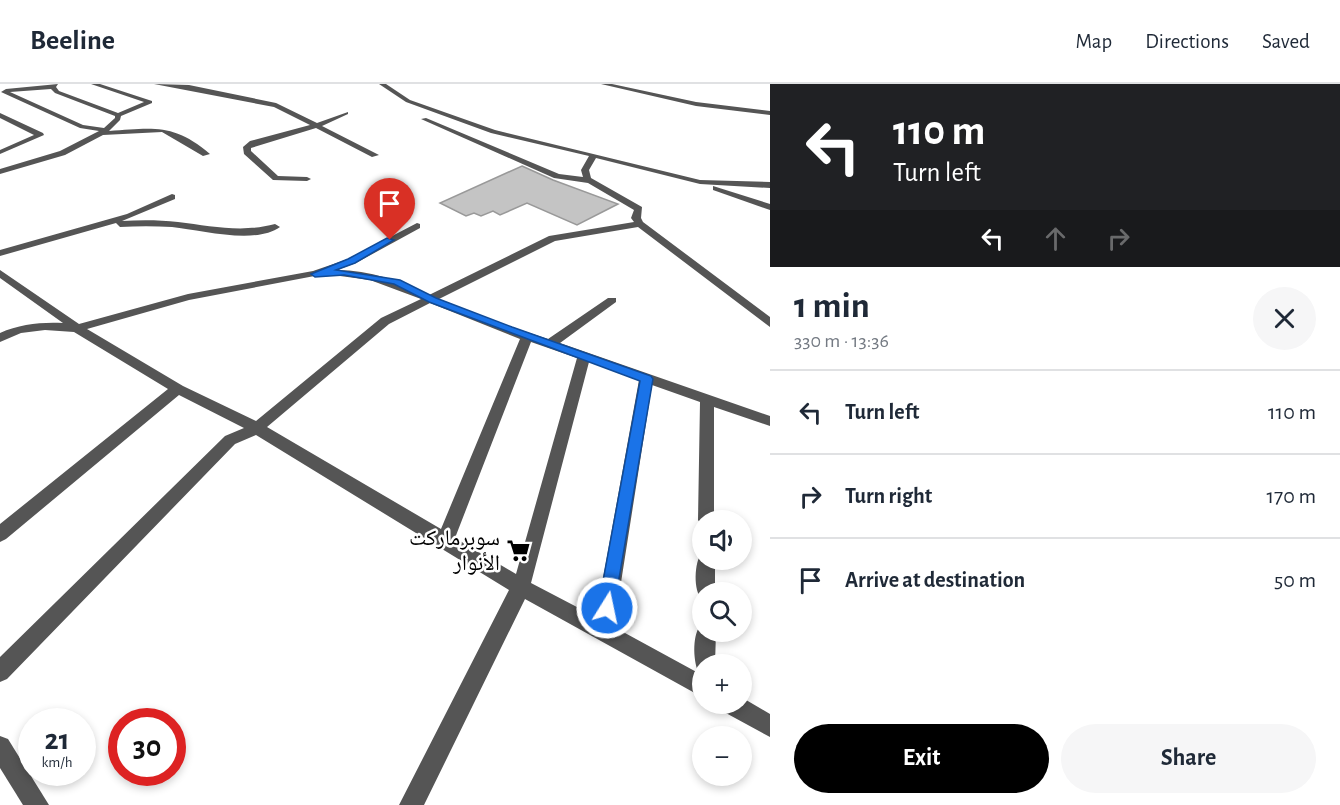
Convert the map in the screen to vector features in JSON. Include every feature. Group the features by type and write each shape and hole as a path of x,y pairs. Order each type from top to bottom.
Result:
{"street":[{"path":"2,92 54,86 57,92 118,115 150,102 94,84"},
{"path":"158,84 189,87 276,105 375,155"},
{"path":"382,84 408,101 493,132 700,182 770,207"},
{"path":"604,84 696,104 770,113"},
{"path":"2,92 82,127 102,131 162,130 170,132 206,154"},
{"path":"307,179 272,177 246,150 254,143 318,125 346,113"},
{"path":"0,172 52,157 102,131 118,119 118,115"},
{"path":"0,116 40,135 1,152"},
{"path":"424,119 557,176 590,181 639,209 636,218 640,224 770,323"},
{"path":"1,152 20,166"},
{"path":"590,181 585,170 594,155"},
{"path":"700,182 770,185"},
{"path":"0,253 130,216 172,197"},
{"path":"105,224 153,223 248,234 275,227"},
{"path":"0,672 230,440 257,428 385,321 432,300 552,238 640,224"},
{"path":"315,274 352,261 417,226"},
{"path":"0,273 77,328 178,389 257,428 521,587 692,680"},
{"path":"0,338 18,330 45,326 77,328 188,297 315,274 344,273 397,282 432,300 527,337 770,421"},
{"path":"550,344 612,300"},
{"path":"445,540 527,337"},
{"path":"411,805 521,587 584,356"},
{"path":"603,631 646,379"},
{"path":"0,534 178,389"},
{"path":"706,400 706,510"},
{"path":"749,714 770,726"},
{"path":"0,747 37,805"}],"building":[{"path":"522,166 618,204 577,225 527,203 500,215 493,211 481,216 474,213 466,216 440,203"}],"place":[{"name":"سوبرماركت الأنوار","path":"518,550"}],"route":[{"path":"390,240 352,261 315,274 344,273 397,282 432,300 527,337 646,379 607,608"}]}
